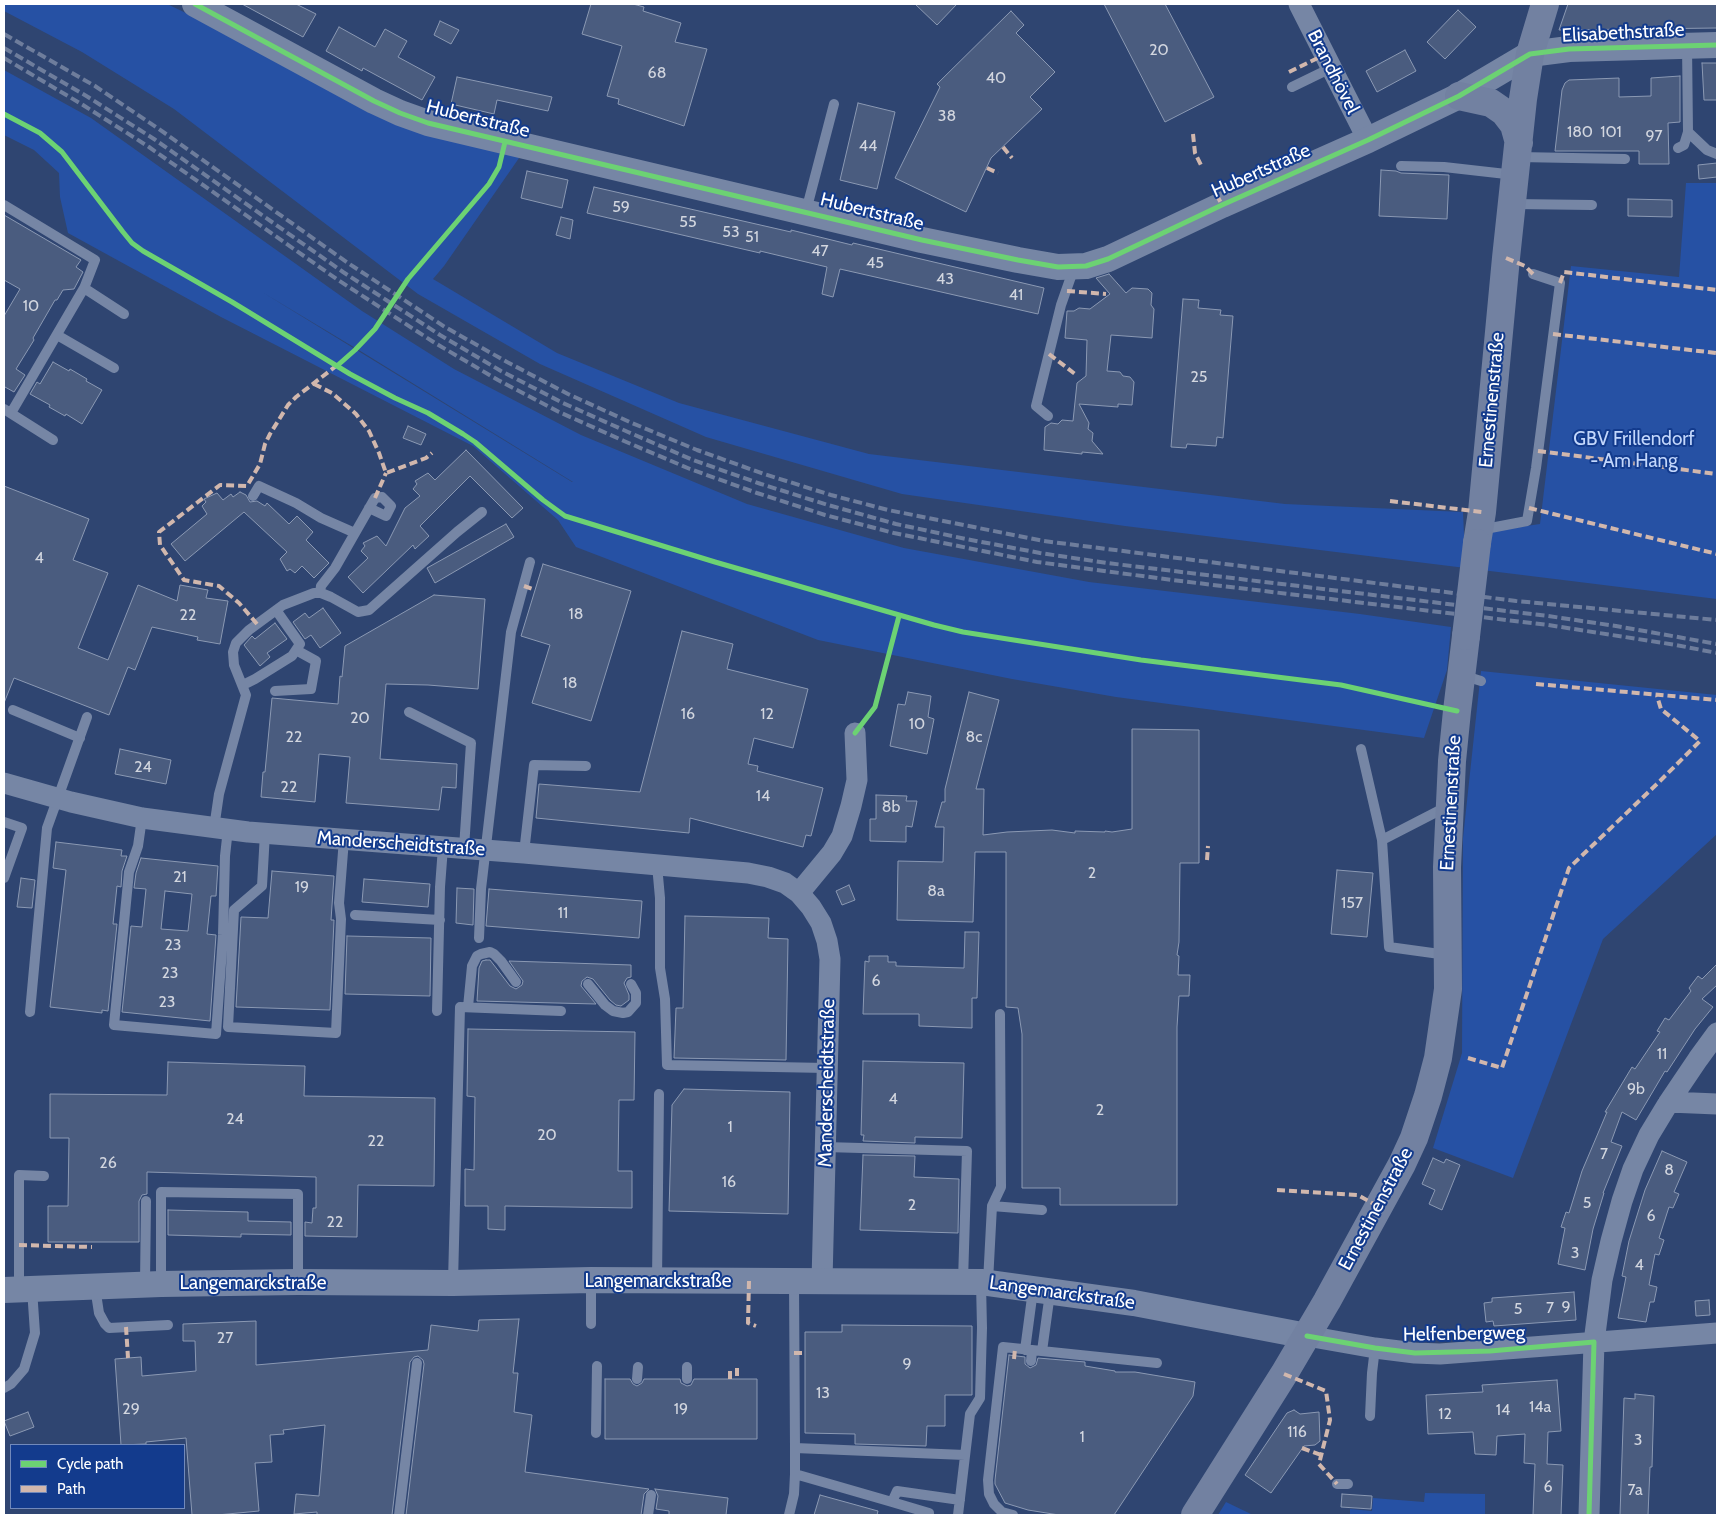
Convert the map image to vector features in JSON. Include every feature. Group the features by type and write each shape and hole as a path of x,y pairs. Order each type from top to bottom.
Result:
{"main road":[{"name":"Ernestinenstraße","path":"1195,1515 1307,1336 1402,1164 1414,1138 1438,1058 1448,990 1447,867 1452,761 1471,678 1466,636 1530,54 1546,4"},
{"path":"1459,96 1484,100 1504,112 1514,125 1517,159"}],"street":[{"name":"Hubertstraße","path":"194,4 374,101 428,123 922,240 1058,267 1086,266 1108,259 1222,205 1368,140 1459,96 1530,54"},
{"name":"Brandhövel","path":"1299,4 1368,140"},
{"name":"Elisabethstraße","path":"1530,54 1569,49 1717,44"},
{"path":"799,893 832,853 842,836 857,780 855,733"},
{"name":"Manderscheidtstraße","path":"4,783 57,798 142,818 221,829 748,873 785,883 799,893 821,923 830,959 822,1281"},
{"path":"1589,1515 1594,1342 1602,1280 1622,1201 1649,1135 1669,1102 1717,1034"},
{"path":"1669,1102 1717,1104"},
{"name":"Langemarckstraße","path":"18,1289 153,1284 298,1282 453,1283 591,1280 978,1282 1134,1303 1307,1336"},
{"name":"Helfenbergweg","path":"1307,1336 1375,1348 1440,1354 1717,1333"}],"lane":[{"path":"1678,148 1684,145 1688,132 1687,45"},
{"path":"1292,87 1331,68"},
{"path":"806,211 834,104"},
{"path":"1688,132 1706,150 1717,154"},
{"path":"1401,166 1444,167 1517,159 1625,159"},
{"path":"1512,204 1592,206"},
{"path":"4,205 95,260 83,290 57,335 8,411 53,440"},
{"path":"1048,416 1036,406 1061,304 1074,267"},
{"path":"1478,537 1527,522 1536,468 1560,283 1533,274"},
{"path":"83,290 84,288 124,314"},
{"path":"57,335 114,368"},
{"path":"252,496 258,486 355,533"},
{"path":"320,593 321,586 335,568 369,508"},
{"path":"142,818 138,846 129,872 114,1025 216,1034 223,935 225,856 221,829 220,794 246,695 234,664 233,648 249,630 283,605 320,593 332,597 355,611 366,612 482,512"},
{"path":"479,938 481,888 511,632 530,562"},
{"path":"243,684 255,679 292,656 300,644 276,610"},
{"path":"275,691 311,689 316,661 296,650"},
{"path":"12,710 80,738"},
{"path":"409,712 471,743 440,920 438,1010"},
{"path":"30,1012 47,828 87,717"},
{"path":"1361,749 1382,840 1389,947 1448,955"},
{"path":"524,853 534,766 586,766"},
{"path":"1382,840 1451,805"},
{"path":"4,822 22,828 4,878"},
{"path":"265,833 262,886 234,910 228,1027 336,1033 341,919 339,903 344,839"},
{"path":"657,865 660,898 660,968 664,1000 667,1065 827,1068"},
{"path":"355,915 440,920"},
{"path":"468,1007 472,966 477,956 490,952 501,961 516,982"},
{"path":"588,984 604,1005 613,1011 623,1014 628,1012 636,1003 637,999 631,984"},
{"path":"453,1283 460,1007 561,1011"},
{"path":"978,1282 992,1206 1001,1187 1000,1014"},
{"path":"658,1281 659,1094"},
{"path":"826,1147 967,1151 982,1328 980,1398 970,1414 958,1515"},
{"path":"4,1388 11,1384 24,1369 34,1333 18,1289 19,1175 44,1176"},
{"path":"153,1284 161,1192 298,1194 298,1282"},
{"path":"146,1202 153,1284"},
{"path":"992,1206 1042,1210"},
{"path":"591,1280 591,1324"},
{"path":"790,1515 794,1494 796,1448 794,1281"},
{"path":"95,1286 99,1313 109,1328 168,1325"},
{"path":"1037,1355 1041,1290"},
{"path":"1037,1355 1041,1290"},
{"path":"1013,1515 1002,1512 994,1504 989,1494 1003,1347 1037,1355 1157,1363"},
{"path":"1370,1416 1375,1348"},
{"path":"399,1515 417,1364"},
{"path":"596,1434 597,1366"},
{"path":"637,1379 638,1367"},
{"path":"686,1367 686,1379"},
{"path":"796,1448 965,1455"},
{"path":"795,1474 929,1513 929,1515"},
{"path":"1337,1484 1348,1484"},
{"path":"892,1502 897,1491 960,1500"},
{"path":"648,1515 651,1495"}],"green space":[{"name":"GBV Frillendorf - Am Hang","path":"4,4 167,4 371,101 526,148 433,279 557,353 679,403 869,454 1285,504 1463,512 1464,535 1540,524 1571,266 1679,277 1686,183 1717,183 1717,599 1125,526 902,494 706,437 540,364 418,294 174,109 82,52 4,11"},
{"path":"4,70 91,118 362,311 454,369 581,435 747,504 904,548 1089,582 1360,614 1451,627 1447,670 1424,738 1116,697 1012,679 818,640 576,547 558,520 473,446 221,317 68,233 60,197 59,173 34,150 4,135","holes":["262,292 362,352 573,482"]},
{"path":"1481,671 1717,695 1717,834 1603,939 1513,1178 1433,1148 1462,1053 1463,838"},
{"path":"1425,1493 1485,1494 1485,1515 1350,1515 1350,1509 1372,1511 1373,1498 1424,1502"},
{"path":"1226,1502 1253,1515 1218,1515"}],"building":[{"path":"242,4 296,4 316,14 303,37"},
{"path":"591,4 633,4 644,7 643,11 681,23 675,42 707,49 684,126 618,104 619,99 607,96 622,46 582,34"},
{"path":"915,4 957,4 937,25"},
{"path":"1104,4 1165,4 1214,97 1165,122"},
{"path":"1568,4 1717,4 1717,28 1559,30"},
{"path":"1458,10 1476,27 1445,59 1427,42"},
{"path":"1011,11 1024,25 1016,33 1055,72 1030,97 1042,109 991,158 966,212 895,178 940,87 937,84"},
{"path":"440,21 459,30 451,44 434,35"},
{"path":"339,27 375,47 385,29 407,41 398,57 435,77 422,100 363,68 362,71 326,51"},
{"path":"1405,50 1416,71 1377,92 1366,71"},
{"path":"1702,63 1717,63 1717,100 1704,100"},
{"path":"1680,76 1680,122 1668,123 1669,164 1639,164 1639,151 1555,151 1562,90 1565,83 1569,80 1619,78 1619,97 1651,96 1651,78"},
{"path":"457,77 552,97 548,111 497,100 494,114 451,104"},
{"path":"858,103 895,112 877,189 840,180"},
{"path":"1717,163 1717,177 1699,179 1698,165"},
{"path":"1381,170 1401,173 1449,175 1447,219 1379,216"},
{"path":"527,171 568,180 562,208 521,198"},
{"path":"594,187 791,232 791,230 852,245 853,243 1044,288 1038,314 840,269 833,297 822,294 827,267 587,213"},
{"path":"1628,199 1672,200 1672,217 1628,216"},
{"path":"4,215 81,260 76,267 83,272 74,289 63,290 57,300 55,300 33,338 34,340 16,369 25,375 14,392 5,387 4,389 4,316 20,289 4,280"},
{"path":"561,217 573,220 570,239 556,235"},
{"path":"1109,274 1126,293 1132,288 1148,289 1152,293 1151,305 1154,309 1152,338 1111,335 1107,371 1120,372 1123,376 1130,377 1134,382 1132,405 1118,404 1118,407 1079,404 1089,423 1088,429 1093,433 1092,441 1103,454 1044,450 1045,427 1051,423 1058,424 1062,420 1073,421 1077,383 1086,376 1087,340 1065,338 1067,311 1074,311 1079,308 1090,309 1110,294 1096,278"},
{"path":"1183,299 1199,300 1198,308 1221,310 1220,315 1233,316 1223,438 1217,437 1216,446 1187,444 1186,448 1171,447"},
{"path":"53,362 69,371 70,369 102,390 82,424 66,414 65,416 49,407 50,405 30,394 37,382 40,384"},
{"path":"408,426 426,434 421,445 403,438"},
{"path":"466,450 523,508 512,518 470,476 420,526 429,536 415,549 413,545 363,593 348,577 368,558 361,551 365,546 363,543 377,536 386,546 405,508 420,496 413,489 417,484 415,481 428,473 435,480"},
{"path":"4,486 89,519 73,560 108,573 78,648 108,660 138,585 177,601 180,585 208,590 206,598 228,601 220,644 197,640 198,637 152,627 135,670 128,667 109,715 14,678 4,703"},
{"path":"240,492 246,495 250,502 257,501 265,506 267,503 289,524 297,516 313,532 306,540 329,563 314,578 302,566 295,573 290,569 287,571 280,559 287,552 244,512 185,561 171,544 207,514 202,506 206,502 204,499 217,493 223,500 231,494 233,497"},
{"path":"506,524 514,537 435,583 427,568"},
{"path":"543,564 631,591 591,721 532,703 550,645 521,636"},
{"path":"434,595 485,599 478,689 386,684 380,759 457,764 456,788 442,787 439,810 346,803 350,757 319,754 315,802 261,797 272,698 338,704 345,646"},
{"path":"323,608 341,633 320,648 311,635 305,639 293,622 305,613 309,618"},
{"path":"275,623 287,639 267,653 270,657 260,666 244,645 252,636 255,639"},
{"path":"682,631 733,644 727,669 808,689 793,748 754,738 748,764 758,766 757,771 823,788 811,836 806,835 803,847 690,818 689,833 536,818 539,784 640,792"},
{"path":"908,692 931,696 928,717 934,719 927,754 890,746 898,704 905,705"},
{"path":"969,692 999,700 976,789 984,789 983,835 1052,830 1075,833 1075,831 1112,832 1132,829 1132,729 1199,730 1199,863 1180,863 1178,975 1190,975 1189,996 1179,996 1177,1027 1177,1205 1060,1205 1060,1188 1022,1188 1022,1034 1018,1008 1006,1007 1006,852 975,852 973,922 897,920 898,861 943,862 944,827 935,827 942,802 945,802 945,789"},
{"path":"120,749 171,760 166,784 115,774"},
{"path":"876,795 907,796 906,801 917,801 912,827 906,826 906,842 870,841 870,819 876,819"},
{"path":"56,842 122,850 121,856 127,856 122,871 121,887 117,886 113,924 117,924 108,1011 102,1010 102,1013 50,1007 66,870 53,868"},
{"path":"141,858 218,866 216,896 211,896 207,934 216,935 210,1021 122,1012 131,926 142,927 146,889 134,888","holes":["165,891 192,894 188,931 161,929"]},
{"path":"1337,870 1373,873 1367,937 1331,934"},
{"path":"272,871 334,876 331,920 334,920 330,1010 236,1007 241,917 268,918"},
{"path":"21,878 35,880 32,908 17,907"},
{"path":"364,879 430,884 428,907 362,902"},
{"path":"849,885 855,900 842,905 836,891"},
{"path":"457,888 474,889 473,925 456,923"},
{"path":"489,889 642,901 639,938 486,926"},
{"path":"685,916 769,918 768,938 788,939 786,1060 674,1058 676,1008 683,1008"},
{"path":"965,932 979,932 977,998 972,998 972,1028 919,1026 919,1014 863,1014 865,961 869,962 869,956 888,956 888,962 896,962 896,966 964,968"},
{"path":"347,936 431,938 430,996 345,994"},
{"path":"490,960 510,986 516,989 522,985 523,981 509,961 631,965 631,977 627,978 624,983 629,1000 621,1006 616,1005 593,979 587,977 582,981 581,986 596,1004 477,1001 479,968 482,961"},
{"path":"1717,964 1717,985 1702,999 1713,1007 1695,1029 1667,1072 1665,1071 1636,1120 1622,1112 1611,1142 1622,1146 1603,1193 1593,1229 1585,1270 1558,1264 1565,1228 1561,1227 1566,1212 1569,1213 1582,1171 1607,1112 1605,1112 1632,1067 1635,1069 1660,1032 1657,1031 1665,1018 1669,1020 1691,991 1689,988 1698,976 1702,979"},
{"path":"468,1029 635,1032 634,1100 619,1100 618,1171 632,1171 632,1208 505,1206 505,1230 488,1229 488,1206 465,1206 465,1169 474,1170 475,1097 467,1096"},
{"path":"863,1061 964,1063 962,1138 915,1137 915,1143 863,1141 864,1135 861,1135"},
{"path":"168,1062 305,1066 304,1096 435,1098 434,1186 358,1185 357,1237 305,1236 305,1222 312,1223 313,1208 316,1208 316,1177 147,1172 147,1194 142,1195 139,1201 139,1242 48,1242 48,1206 68,1206 69,1138 50,1138 50,1094 167,1095"},
{"path":"684,1089 790,1092 788,1214 669,1211 672,1105"},
{"path":"1662,1151 1687,1162 1674,1192 1679,1194 1673,1208 1669,1207 1659,1238 1664,1240 1659,1255 1655,1254 1649,1285 1657,1287 1654,1302 1650,1302 1646,1322 1618,1318 1626,1277 1622,1276 1629,1241 1645,1190"},
{"path":"863,1155 915,1156 914,1177 959,1179 958,1233 860,1230"},
{"path":"1433,1158 1444,1163 1446,1159 1460,1165 1442,1210 1429,1204 1435,1190 1422,1184"},
{"path":"168,1210 248,1212 248,1221 291,1222 291,1235 241,1234 241,1237 168,1235"},
{"path":"1574,1292 1576,1320 1494,1326 1493,1321 1486,1322 1484,1303 1492,1302 1492,1298"},
{"path":"1709,1300 1710,1315 1696,1316 1695,1301"},
{"path":"519,1319 513,1373 518,1373 514,1412 532,1415 525,1472 649,1489 644,1494 641,1515 406,1515 424,1364 423,1360 418,1356 414,1357 410,1362 392,1515 317,1515 317,1512 294,1514 296,1494 319,1496 325,1425 283,1430 284,1434 270,1435 272,1462 255,1463 259,1511 217,1515 192,1515 186,1438 146,1442 146,1444 121,1444 115,1359 141,1357 142,1376 196,1371 195,1341 183,1341 183,1324 256,1321 256,1365 428,1350 431,1325 478,1331 479,1320"},
{"path":"842,1325 972,1326 972,1395 945,1395 945,1426 927,1426 926,1446 855,1444 855,1434 805,1433 805,1332 842,1332"},
{"path":"1009,1355 1025,1357 1025,1364 1030,1368 1036,1365 1038,1358 1085,1362 1085,1366 1115,1372 1135,1372 1195,1382 1193,1396 1114,1515 1059,1515 1028,1510 1005,1503 995,1484 995,1480"},
{"path":"605,1379 630,1379 637,1386 644,1379 680,1379 681,1383 687,1386 691,1385 694,1379 757,1379 757,1439 605,1439"},
{"path":"1557,1380 1561,1431 1548,1432 1547,1464 1563,1465 1561,1515 1533,1515 1535,1464 1524,1463 1525,1434 1497,1436 1496,1455 1475,1454 1473,1432 1428,1434 1426,1395 1483,1392 1482,1385"},
{"path":"1635,1394 1654,1396 1652,1467 1650,1467 1648,1515 1620,1515 1624,1398 1635,1399"},
{"path":"1294,1410 1300,1414 1319,1412 1320,1441 1315,1445 1304,1446 1271,1493 1245,1475 1287,1413"},
{"path":"28,1412 34,1427 10,1436 4,1421"},
{"path":"655,1489 728,1498 726,1515 669,1515 669,1511 656,1509 658,1496"},
{"path":"1342,1494 1372,1496 1371,1509 1341,1507"},
{"path":"820,1495 878,1511 877,1515 814,1515"}],"railway":[{"path":"4,34 95,86 348,263 445,327 568,394 697,450 764,474 888,510 1044,541 1516,601 1717,620"},
{"path":"4,48 88,97 154,139 343,272 440,335 501,371 563,403 628,432 693,460 761,484 896,524 1040,553 1107,563 1548,616 1717,644"},
{"path":"4,58 149,147 338,280 435,343 498,380 559,412 624,441 690,469 757,493 825,515 894,533 1037,562 1548,625 1717,653"}],"marked path":[{"path":"1289,72 1324,55"},
{"path":"1193,134 1195,153 1201,165"},
{"path":"1003,147 1012,158"},
{"path":"987,168 998,173"},
{"path":"1211,184 1222,205"},
{"path":"1506,258 1525,266 1533,274"},
{"path":"1560,283 1564,272 1717,290"},
{"path":"1067,291 1106,294"},
{"path":"1553,334 1716,353"},
{"path":"1049,354 1075,374"},
{"path":"257,624 239,603 219,586 184,580 160,545 159,532 220,485 247,486 260,464 265,444 270,434 288,405 340,363"},
{"path":"314,384 332,393 356,414 369,431 386,473 426,458 432,453"},
{"path":"1538,451 1717,474"},
{"path":"375,498 386,473"},
{"path":"1390,501 1482,512"},
{"path":"1529,508 1717,554"},
{"path":"524,586 535,590"},
{"path":"1536,684 1717,700"},
{"path":"1468,1058 1502,1068 1569,868 1700,741 1661,709 1657,696"},
{"path":"1207,860 1208,846"},
{"path":"1277,1190 1358,1195 1379,1207"},
{"path":"19,1245 92,1247"},
{"path":"749,1281 748,1323 756,1326"},
{"path":"126,1327 128,1358"},
{"path":"1014,1359 1015,1349"},
{"path":"794,1353 805,1353"},
{"path":"730,1368 730,1379"},
{"path":"737,1368 737,1379"},
{"path":"1284,1374 1326,1391 1330,1420 1319,1464 1337,1484"},
{"path":"1302,1448 1321,1455"}],"cycle path":[{"path":"195,4 374,101 428,123 922,240 1058,267 1086,266 1108,259 1222,205 1368,140 1459,96 1530,54 1569,49 1717,45"},
{"path":"4,114 40,133 62,152 123,232 132,243 143,251 232,302 350,374 428,413 463,434 565,516 715,562 963,632 1141,660 1341,685 1457,711"},
{"path":"338,365 375,329 408,279 489,184 499,167 505,142"},
{"path":"855,733 875,707 899,616"},
{"path":"1307,1336 1415,1353 1490,1351 1594,1342 1589,1515"}]}
